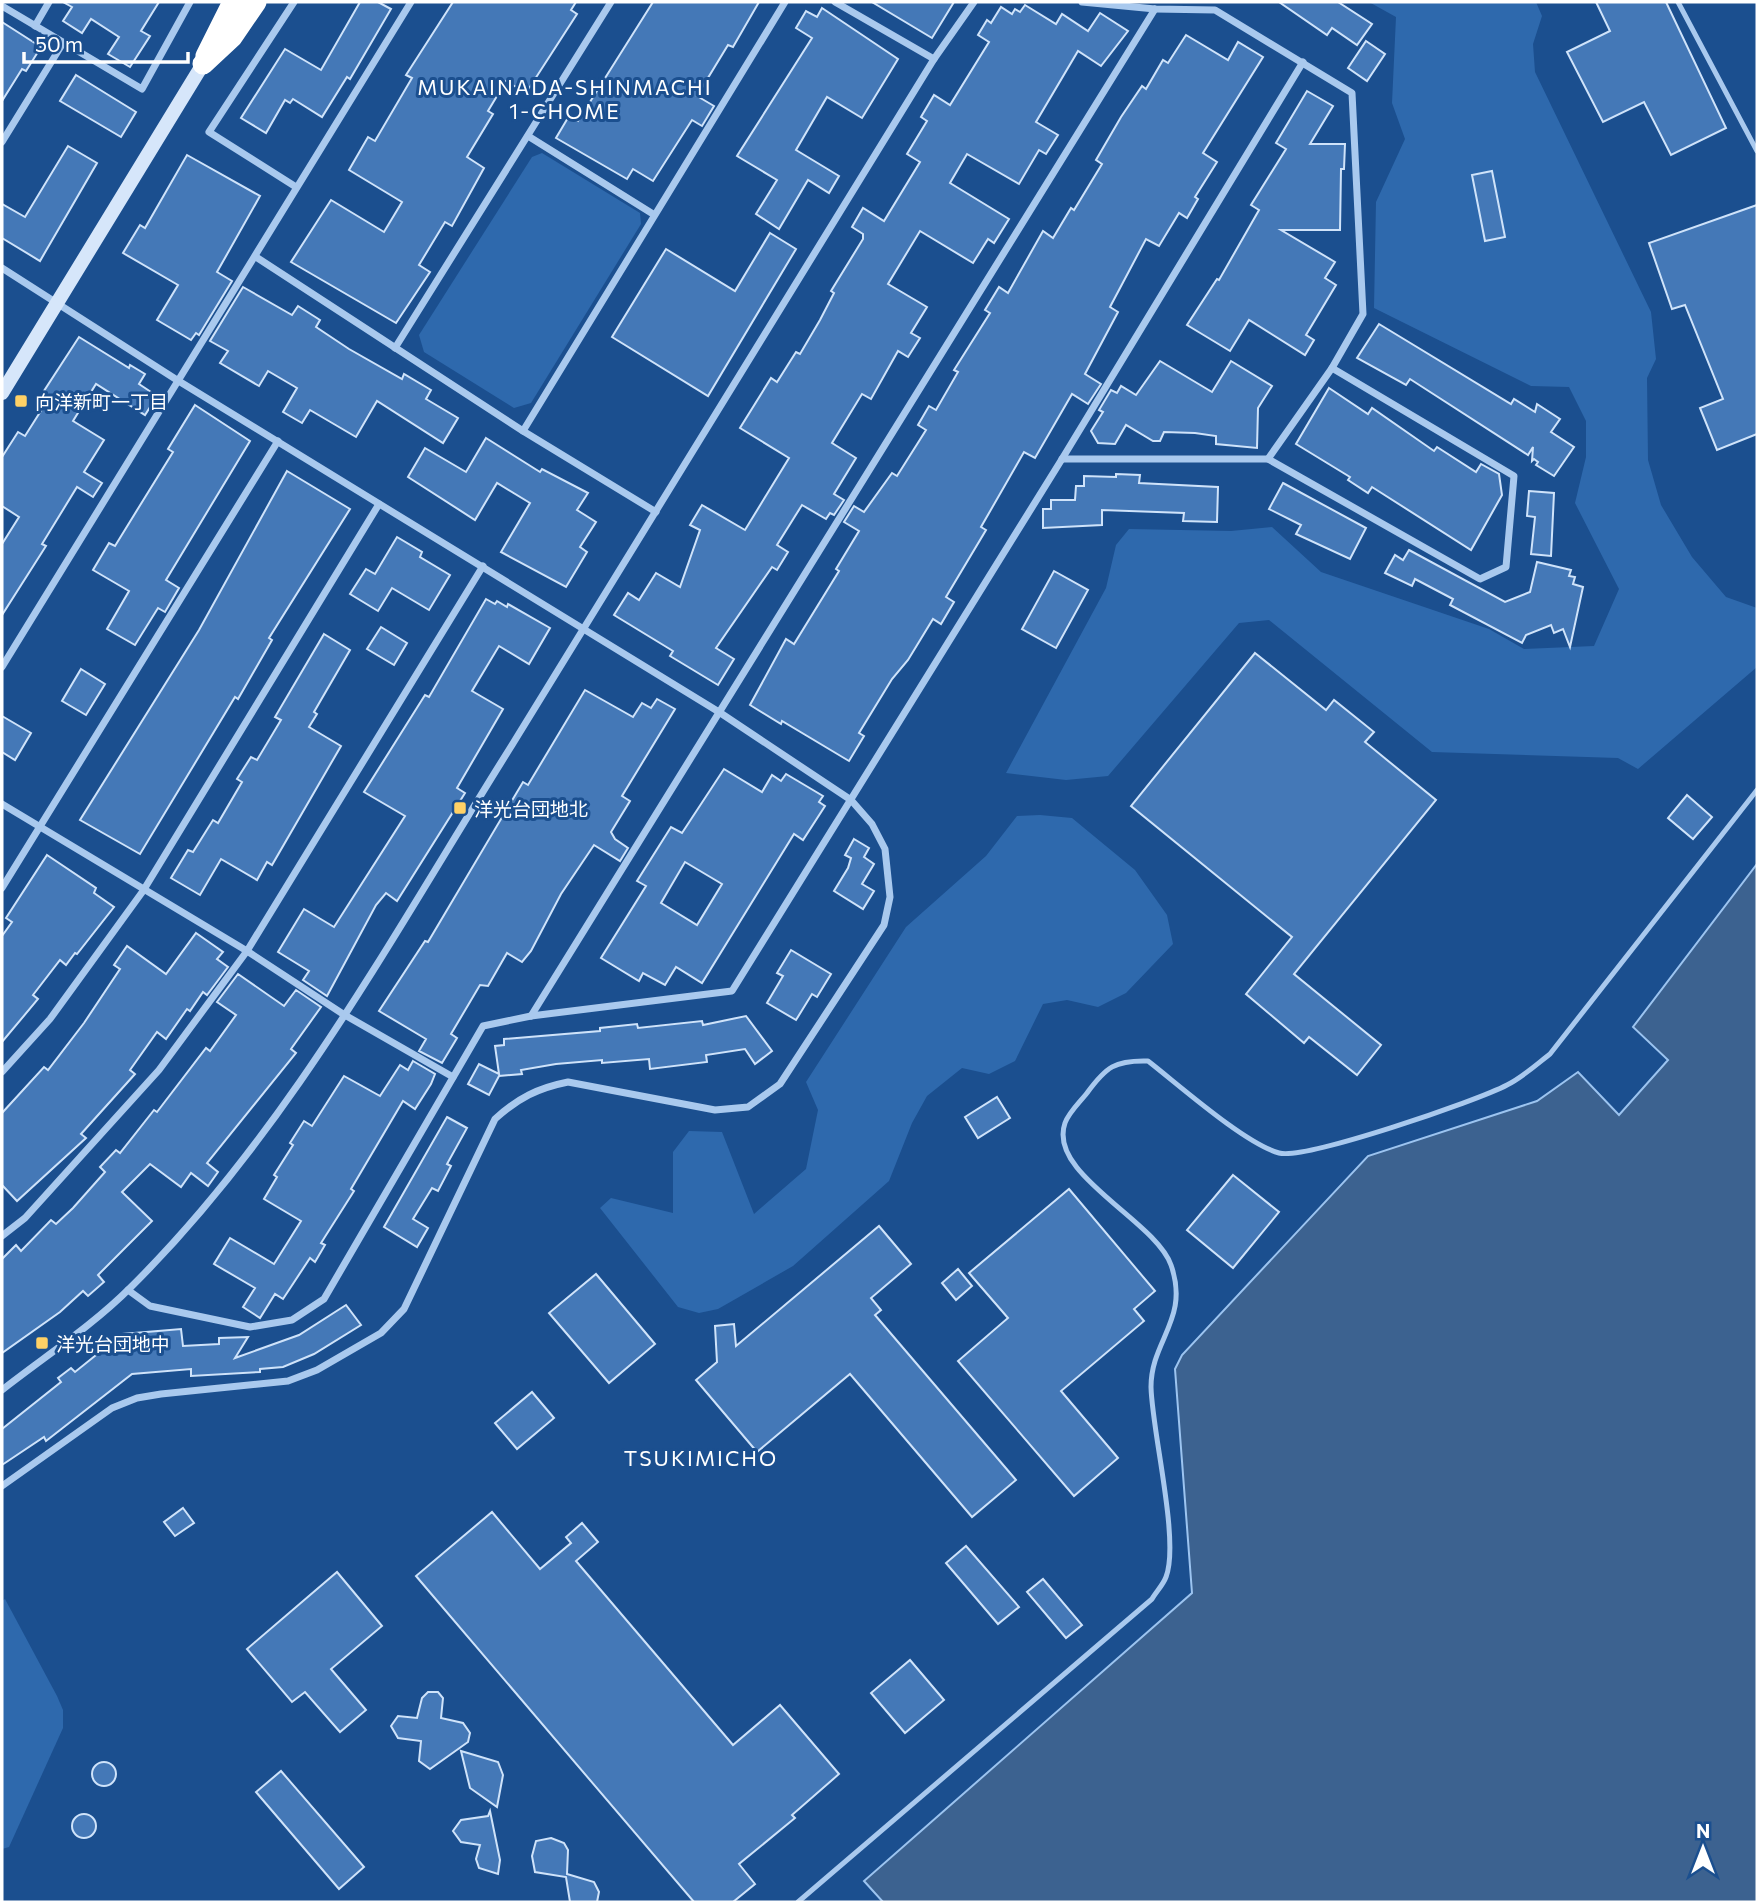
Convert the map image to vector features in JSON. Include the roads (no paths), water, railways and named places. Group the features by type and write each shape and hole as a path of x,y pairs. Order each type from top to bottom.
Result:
{"highway":[{"path":"203,64 233,2"},
{"path":"203,64 242,2"},
{"path":"203,64 232,37 256,2"}],"street":[{"path":"34,26 49,2"},
{"path":"2,6 142,89 190,2"},
{"path":"294,2 209,132 296,187"},
{"path":"2,667 411,2"},
{"path":"395,348 611,2"},
{"path":"523,430 785,2"},
{"path":"835,2 934,59"},
{"path":"2,1390 128,1290 197,1215 264,1133 343,1014 584,630 934,59 974,2"},
{"path":"1082,2 1155,9 1215,10 1352,93 1363,313 1332,368 1268,459"},
{"path":"531,1016 1155,9"},
{"path":"2,142 63,43"},
{"path":"128,1290 150,1306 250,1327 292,1320 324,1299 484,1026 531,1016 732,991 1062,459 1303,62"},
{"path":"2,393 203,64"},
{"path":"528,136 653,214"},
{"path":"256,257 523,430 656,512"},
{"path":"2,268 177,380 719,712 851,800 872,824 885,849 890,897 884,925 780,1084 748,1107 715,1110 568,1082 545,1086 516,1100 495,1119 404,1309 381,1333 317,1370 288,1381 137,1398 112,1408 2,1486"},
{"path":"1062,459 1268,459 1480,579 1506,566 1514,477 1332,368"},
{"path":"2,888 278,441"},
{"path":"2,1072 50,1019 143,891 379,504"},
{"path":"2,1236 25,1218 159,1070 247,951 484,566"},
{"path":"2,804 40,830 247,951 343,1014 453,1077"}],"lane":[{"path":"1678,2 1757,151"},
{"path":"798,1902 1152,1600 1167,1576 1170,1542 1151,1388 1153,1362 1170,1331 1177,1305 1172,1267 1163,1248 1074,1166 1062,1144 1065,1122 1104,1071 1126,1060 1148,1061 1258,1144 1281,1154 1320,1148 1457,1106 1509,1085 1550,1054 1757,790"}],"place":[{"name":"向洋新町一丁目","path":"21,401"},
{"name":"洋光台団地北","path":"460,808"},
{"name":"洋光台団地中","path":"42,1343"}],"district":[{"name":"MUKAINADA-SHINMACHI 1-CHOME","path":"565,98"},
{"name":"TSUKIMICHO","path":"701,1457"}]}
